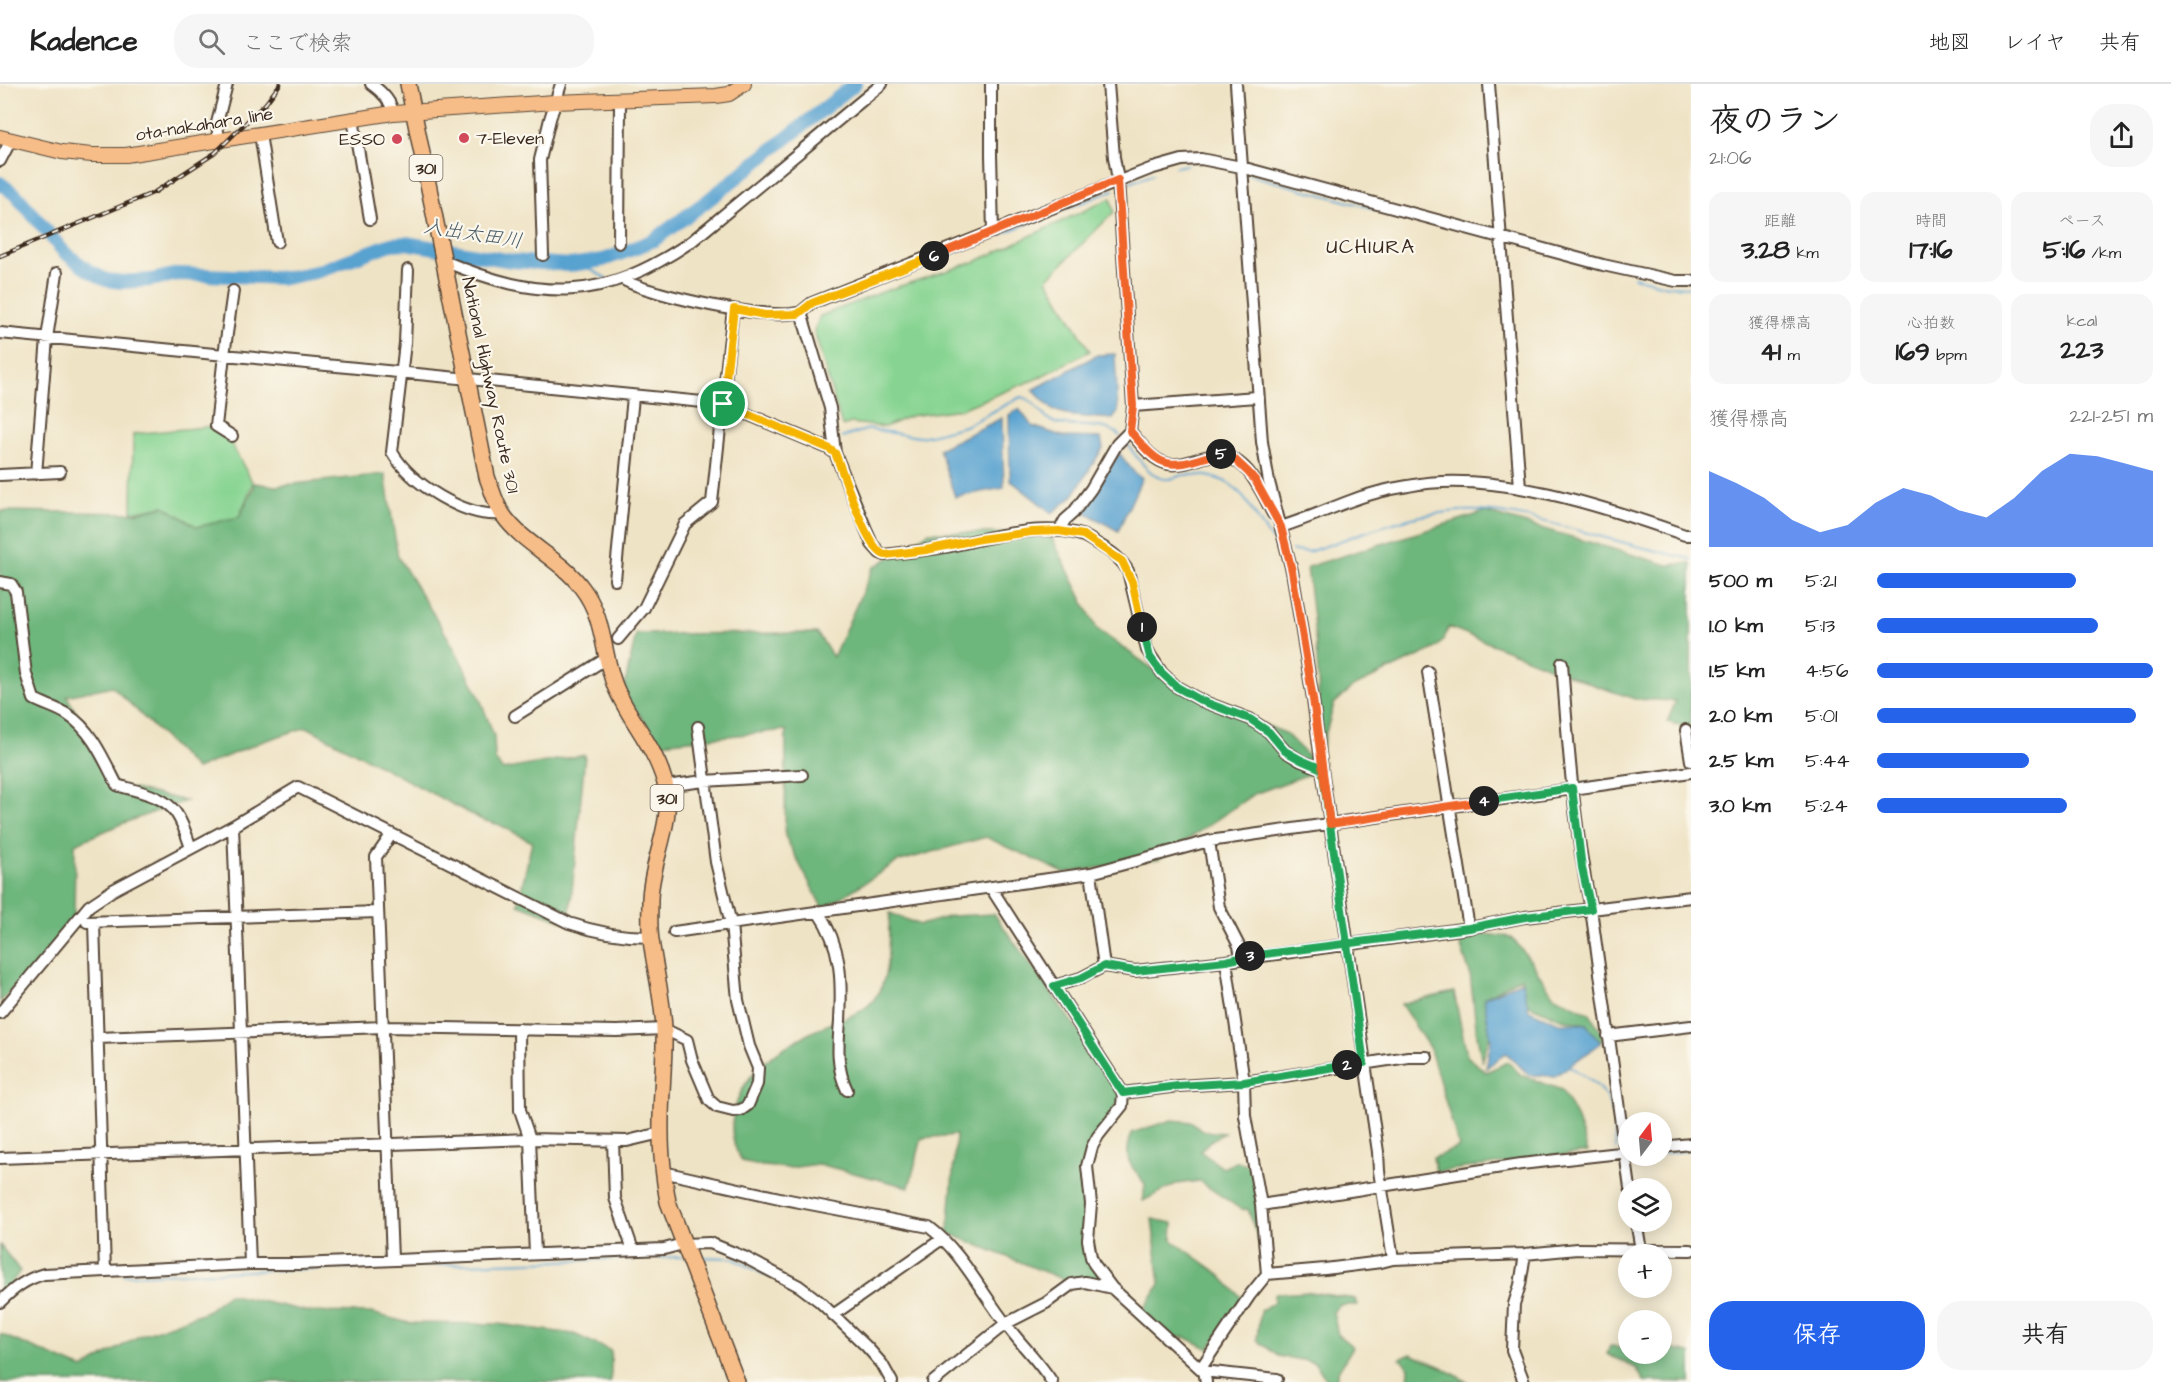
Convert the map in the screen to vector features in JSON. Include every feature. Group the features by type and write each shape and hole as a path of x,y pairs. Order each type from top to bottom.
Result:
{"highway":[{"name":"National Highway Route 301","path":"408,84 438,224 487,477 502,514 524,538 562,565 585,591 600,620 607,658 616,688 658,761 666,786 666,815 651,878 650,937 664,1029 661,1133 663,1172 668,1202 737,1382"}],"main road":[{"name":"ota-nakahara line","path":"5,138 62,152 92,155 126,154 393,113 555,102 716,96 729,94 744,84"}],"street":[{"path":"219,141 217,123 227,84"},
{"path":"371,84 392,105 393,113"},
{"path":"543,255 540,160 561,84"},
{"path":"444,261 509,285 535,289 590,288 624,280 670,256 692,241 882,84"},
{"path":"991,84 993,232"},
{"path":"1059,531 1065,520 1091,489 1117,444 1130,431 1133,406 1118,180 1108,84"},
{"path":"1236,84 1257,397 1269,482 1292,571 1313,699 1393,1259"},
{"path":"1489,84 1520,488"},
{"path":"619,243 620,101"},
{"path":"353,119 370,219"},
{"path":"260,134 277,242"},
{"path":"0,161 5,138"},
{"path":"624,280 640,288 765,315 801,312 812,303 1118,180 1182,160 1201,159 1241,167 1501,240 1603,265 1676,281 1691,282"},
{"path":"408,270 405,343 392,452 421,482 442,498 476,512 489,515 502,514"},
{"path":"36,474 47,338 57,273"},
{"path":"232,436 216,426 233,291"},
{"path":"618,639 644,608 685,524 712,502 734,309"},
{"path":"801,312 830,408 835,453 872,544 883,554 944,547 997,536 1059,531 1083,535 1122,561 1132,582 1147,650 1162,673 1177,687 1202,701 1250,719 1269,732 1285,751 1322,769"},
{"path":"0,333 633,397 723,404 835,453"},
{"path":"615,580 633,397"},
{"path":"1133,406 1257,397"},
{"path":"1130,431 1150,452 1169,465 1221,454 1233,458 1255,480 1281,527"},
{"path":"0,475 60,472"},
{"path":"1281,527 1313,518 1352,500 1436,481 1520,488 1691,535"},
{"path":"0,582 11,584 16,592 26,674 34,699 67,714 76,721 91,740 117,785 145,792 175,811 191,848"},
{"path":"514,716 607,658"},
{"path":"1562,663 1572,788 1582,868 1591,909 1618,1115"},
{"path":"1428,672 1469,928"},
{"path":"98,1038 382,1027 617,1031 664,1029 687,1040 692,1060 709,1100 717,1107 733,1111 741,1110 748,1105 757,1084 758,1068 749,1046 738,1000 731,924 716,862 698,727"},
{"path":"1686,730 1691,761"},
{"path":"674,932 1091,873 1209,841 1691,772"},
{"path":"666,786 704,781 802,775"},
{"path":"0,1013 89,906 113,890 233,826 298,787 569,923 596,931 633,937 650,937"},
{"path":"233,826 250,1264"},
{"path":"391,834 376,857 392,1259"},
{"path":"1209,841 1219,907 1239,946 1240,957"},
{"path":"1091,873 1104,966"},
{"path":"991,888 1123,1093 1122,1106 1098,1136 1087,1166 1091,1204 1088,1240 1091,1257 1100,1274 1204,1377 1277,1379"},
{"path":"1054,986 1081,978 1104,966 1135,971 1226,961 1240,957 1469,928 1525,917 1691,897"},
{"path":"75,921 94,923 378,912"},
{"path":"818,912 830,929 838,957 841,999 839,1066 847,1090"},
{"path":"94,923 105,1271"},
{"path":"1226,961 1244,1082 1245,1116 1261,1205 1268,1274"},
{"path":"1608,1036 1691,1026"},
{"path":"519,1029 520,1110 530,1139 535,1254"},
{"path":"1123,1093 1178,1086 1244,1082 1364,1063 1408,1057 1427,1057"},
{"path":"0,1158 530,1139 627,1141 661,1133"},
{"path":"613,1141 615,1198 633,1250"},
{"path":"1672,1146 1691,1144"},
{"path":"1261,1205 1521,1164 1618,1155"},
{"path":"663,1172 784,1199 929,1227 967,1270 1005,1324 1052,1382"},
{"path":"833,1315 942,1239"},
{"path":"0,1302 13,1289 30,1278 44,1274 664,1249 684,1244 710,1243 744,1257 799,1286 819,1301 867,1347 882,1364 892,1382"},
{"path":"1204,1377 1203,1365 1250,1295 1268,1274 1325,1269 1393,1259 1525,1254 1577,1249 1618,1250"},
{"path":"1672,1250 1691,1250"},
{"path":"1524,1382 1512,1350 1512,1342 1514,1304 1525,1254"},
{"path":"933,1382 1005,1324 1046,1303 1072,1284 1085,1282 1112,1288"}],"green space":[{"path":"1111,198 1114,212 1047,279 1090,351 1036,379 961,409 910,416 885,427 851,423 842,426 814,331 820,316 885,291 977,261"},
{"path":"215,426 225,433 253,483 239,517 197,527 164,506 132,512 133,434"},
{"path":"385,474 398,557 452,644 479,696 494,736 495,759 502,770 585,755 569,923 518,904 532,842 500,825 482,820 307,727 261,742 196,769 112,686 67,696 117,785 186,801 121,824 75,844 74,925 0,1002 0,511 136,513 164,506 197,527 239,517 254,487 253,483 276,486"},
{"path":"1485,512 1668,565 1691,563 1691,728 1667,722 1676,701 1635,699 1449,627 1443,641 1434,649 1353,687 1334,704 1315,772 1254,794 1159,859 1064,873 986,837 897,862 823,909 785,836 786,730 661,743 623,693 636,634 817,633 833,657 873,568 929,532 1050,534 1097,629 1184,691 1285,733 1312,760 1318,712 1318,688 1307,567"},
{"path":"890,913 920,925 951,916 994,914 1123,1093 1089,1156 1090,1252 1104,1286 1072,1283 948,1233 956,1135 922,1138 909,1187 818,1164 789,1168 762,1166 742,1161 736,1149 732,1125 739,1096 747,1081 758,1068 786,1047 817,1030 856,1014 871,1003 884,979 888,957"},
{"path":"1456,931 1511,937 1530,960 1553,995 1589,1013 1603,1034 1601,1043 1586,1024 1561,1019 1527,1004 1521,977 1484,998 1490,1035 1482,1062 1470,974"},
{"path":"1454,992 1467,1056 1486,1072 1508,1062 1521,1075 1562,1090 1577,1119 1588,1152 1436,1172 1433,1158 1459,1147 1430,1049 1401,1004"},
{"path":"1172,1120 1192,1122 1203,1131 1224,1133 1210,1141 1200,1151 1223,1168 1238,1161 1254,1168 1264,1258 1248,1209 1242,1210 1199,1181 1176,1184 1143,1201 1145,1184 1131,1166 1128,1156 1131,1133"},
{"path":"1152,1219 1173,1223 1172,1240 1218,1273 1242,1298 1209,1349 1185,1337 1170,1338 1141,1313 1160,1284"},
{"path":"0,1245 20,1271 0,1299"},
{"path":"1310,1292 1355,1299 1357,1305 1340,1305 1333,1312 1338,1335 1353,1347 1337,1373 1337,1382 1327,1380 1314,1362 1278,1356 1257,1340 1260,1311 1274,1302 1274,1294"},
{"path":"228,1294 310,1312 371,1313 409,1323 498,1324 574,1334 611,1351 611,1382 0,1382 0,1334 83,1369 139,1336 207,1311"},
{"path":"1610,1346 1618,1347 1618,1359 1607,1354"},
{"path":"1672,1349 1691,1353 1691,1382 1644,1381 1636,1368 1628,1364 1672,1364"},
{"path":"1411,1354 1440,1366 1468,1382 1408,1382 1409,1368 1400,1359"}],"water":[{"path":"1115,354 1118,412 1113,419 1073,416 1053,410 1033,390 1097,355"},
{"path":"1019,409 1032,426 1065,437 1101,438 1103,448 1072,497 1052,513 1010,480 1009,415"},
{"path":"1002,418 1004,488 955,497 939,449"},
{"path":"1119,453 1133,471 1142,478 1118,531 1083,511"},
{"path":"1522,981 1529,1010 1559,1023 1586,1024 1601,1043 1555,1076 1529,1075 1506,1053 1486,1068 1491,1041 1484,998"}],"waterway":[{"name":"入出太田川","path":"0,183 17,196 64,252 106,280 122,282 151,280 178,274 285,278 316,272 391,244 406,243 512,261 571,265 603,260 654,240 855,84"},
{"path":"1175,167 1187,165"},
{"path":"1122,186 1153,174"},
{"path":"1246,174 1379,210"},
{"path":"868,286 1114,190"},
{"path":"584,263 589,269 606,278"},
{"path":"1634,277 1668,286 1691,287"},
{"path":"786,319 799,320"},
{"path":"843,437 869,429 919,437 930,435 965,426 1021,397 1031,401 1045,417 1055,423 1106,428 1120,436"},
{"path":"1126,442 1143,465 1160,478 1170,479 1183,475 1204,476 1224,481 1233,487 1248,503 1273,541 1281,548"},
{"path":"1292,551 1308,552 1378,528 1431,514 1482,511 1531,518 1691,559"},
{"path":"1567,1065 1592,1082 1606,1098 1614,1119 1616,1149"},
{"path":"1672,1153 1691,1150"},
{"path":"123,1275 681,1257"},
{"path":"696,1257 732,1258 770,1277"},
{"path":"855,1342 873,1362"}],"railway":[{"path":"0,256 155,192 215,153 266,103 280,84"}],"place":[{"name":"7-Eleven","path":"464,138"},
{"name":"ESSO","path":"397,139"}],"district":[{"name":"UCHIURA","path":"1371,246"}],"route":[{"path":"723,404 734,309 765,315 798,314 812,303 1118,180 1133,406 1130,431 1145,448 1169,465 1221,454 1233,458 1255,480 1281,527 1292,571 1313,699 1330,824 1572,788 1582,868 1591,909 1525,917 1469,928 1347,943 1240,957 1226,961 1135,971 1104,966 1081,978 1054,986 1123,1093 1178,1086 1244,1082 1364,1063 1358,1016 1347,943 1322,769 1285,751 1269,732 1250,719 1202,701 1177,687 1162,673 1147,650 1128,571 1122,561 1111,552 1083,535 1059,531 997,536 926,550 880,553 872,544 835,453 723,404"}]}
